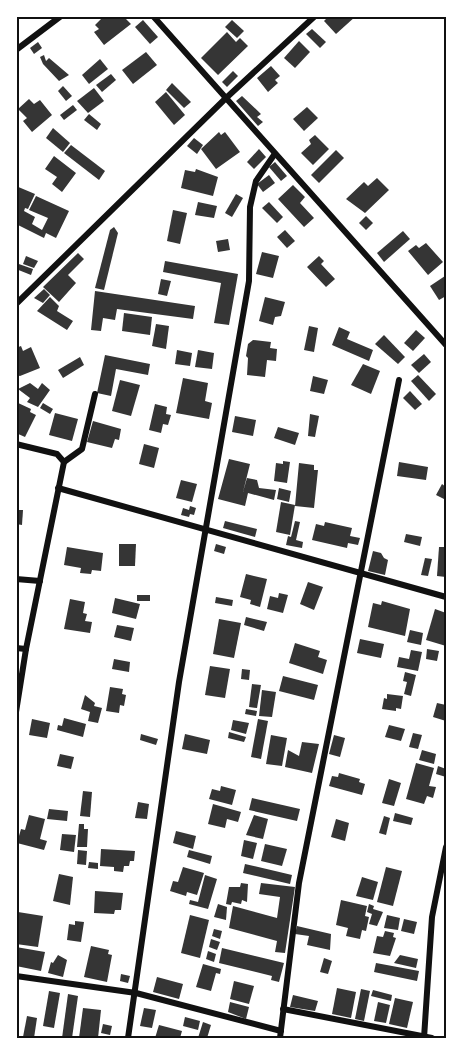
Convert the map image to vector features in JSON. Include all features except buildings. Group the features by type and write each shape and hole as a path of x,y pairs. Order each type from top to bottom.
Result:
{"street":[{"path":"16,50 61,16"},
{"path":"153,16 447,345"},
{"path":"16,304 225,99 315,16"},
{"path":"128,1038 179,682 249,281 250,207 256,181 274,154"},
{"path":"280,1038 300,883 362,572 381,459 399,380"},
{"path":"16,712 26,649 64,462 82,449 95,394"},
{"path":"16,444 57,454 64,462"},
{"path":"58,488 447,597"},
{"path":"16,579 40,581"},
{"path":"16,648 26,649"},
{"path":"283,1009 427,1038 432,917 447,847"},
{"path":"16,976 136,993 281,1031"}]}
